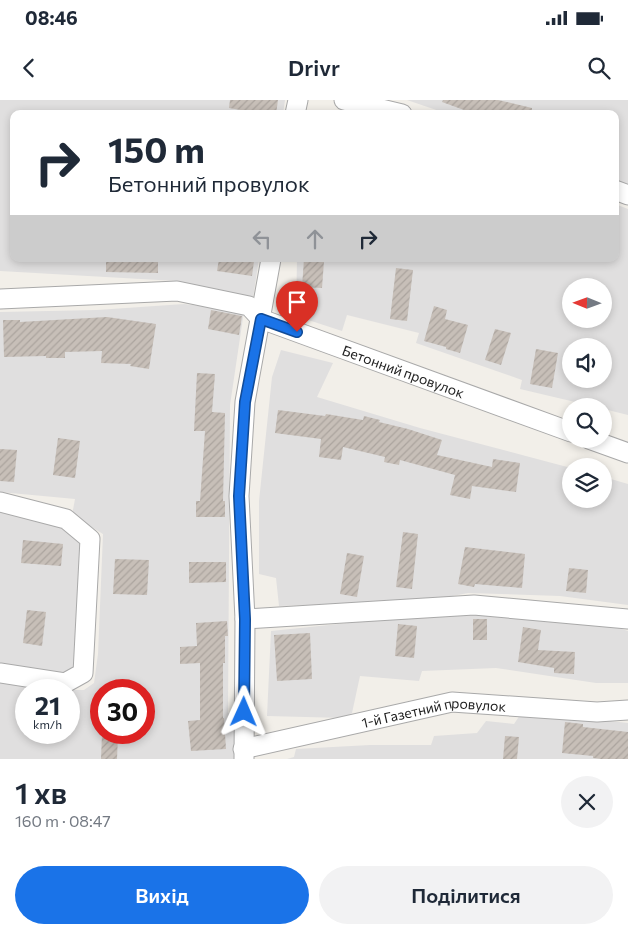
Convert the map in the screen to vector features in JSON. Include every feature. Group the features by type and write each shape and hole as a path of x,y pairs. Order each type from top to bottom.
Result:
{"street":[{"path":"344,100 385,110"},
{"path":"243,754 245,619 240,487 245,402 270,262"},
{"name":"Бетонний провулок","path":"0,299 178,291 249,306 261,319 562,429"},
{"path":"612,447 628,453"},
{"path":"0,502 66,519 90,539 83,673 65,683 0,673"},
{"path":"245,619 474,605 628,619"},
{"name":"1-й Газетний провулок","path":"243,754 452,702 598,712 628,710"}],"shaded area":[{"path":"0,100 285,100 284,110 10,110 10,262 259,262 253,298 176,281 0,271"},
{"path":"407,100 628,100 628,185 619,182 619,110 436,110"},
{"path":"619,206 628,209 628,415 612,411 612,398 562,399 520,389 522,380 416,343 419,333 347,315 342,331 296,316 297,262 619,262"},
{"path":"184,304 244,311 230,405 228,713 234,715 234,759 0,759 0,680 15,682 15,744 80,744 80,690 84,690 90,686 90,744 155,744 155,679 95,679 98,654 103,534 72,515 75,499 0,492 0,312 97,310"},
{"path":"281,350 333,363 317,397 420,428 562,466 562,508 612,508 612,479 628,484 628,605 560,596 468,593 442,598 386,603 279,606 276,578 259,574 259,501 272,377"},
{"path":"0,512 63,525 84,543 75,667 66,674 0,664"},
{"path":"496,612 606,624 628,631 628,683 596,683 496,668 422,671 419,681 360,676 352,713 344,718 267,716 271,631 358,622"},
{"path":"520,715 628,723 628,759 287,759 294,757 296,749 370,745 431,745 434,736 477,733 486,721 514,724"}],"building":[{"path":"230,100 278,100 277,110 241,110 229,108"},
{"path":"443,100 498,100 532,108 532,110 464,110 442,102"},
{"path":"106,262 158,262 158,273 106,272"},
{"path":"218,262 254,262 252,276 217,271"},
{"path":"304,262 324,262 322,288 302,287"},
{"path":"396,268 413,270 407,321 390,319"},
{"path":"434,306 447,310 445,319 468,325 460,353 424,341"},
{"path":"211,310 242,316 239,335 208,329"},
{"path":"107,317 156,324 149,369 130,366 131,364 101,363 102,351 65,352 65,358 46,358 46,356 4,357 3,320 20,320 20,322"},
{"path":"495,329 511,333 501,365 485,360"},
{"path":"536,349 558,353 552,388 530,384"},
{"path":"197,373 215,374 212,412 225,413 223,501 225,501 225,517 196,517 196,501 200,501 205,431 194,431"},
{"path":"278,410 325,416 326,414 363,420 364,416 442,440 437,455 492,467 493,459 520,463 516,492 472,486 470,499 450,495 455,475 400,460 399,465 384,462 385,457 343,447 341,460 319,457 321,439 275,433"},
{"path":"58,438 80,441 75,478 53,475"},
{"path":"0,449 17,450 14,482 0,481"},
{"path":"403,532 418,534 412,589 396,587"},
{"path":"23,540 63,544 61,566 21,563"},
{"path":"465,547 525,554 522,588 475,584 474,587 458,584"},
{"path":"347,553 364,556 357,597 340,594"},
{"path":"115,559 149,560 147,595 113,594"},
{"path":"189,562 226,562 226,582 189,583"},
{"path":"569,568 588,570 586,593 566,591"},
{"path":"27,610 46,612 42,646 23,643"},
{"path":"473,619 487,619 487,640 473,640"},
{"path":"227,621 228,636 225,636 225,663 223,663 223,718 226,749 191,751 188,721 200,720 200,663 180,664 180,647 197,646 196,623"},
{"path":"398,624 417,626 414,658 395,656"},
{"path":"523,627 541,630 538,650 575,652 574,674 554,673 554,668 518,662"},
{"path":"310,633 312,679 277,681 274,635"},
{"path":"565,722 583,724 583,727 628,732 628,759 601,759 593,758 593,756 562,753"},
{"path":"505,736 519,737 517,759 503,759"},
{"path":"102,744 118,744 117,759 101,759"}],"route":[{"path":"244,712 245,619 239,496 245,402 261,319 297,332"}]}
